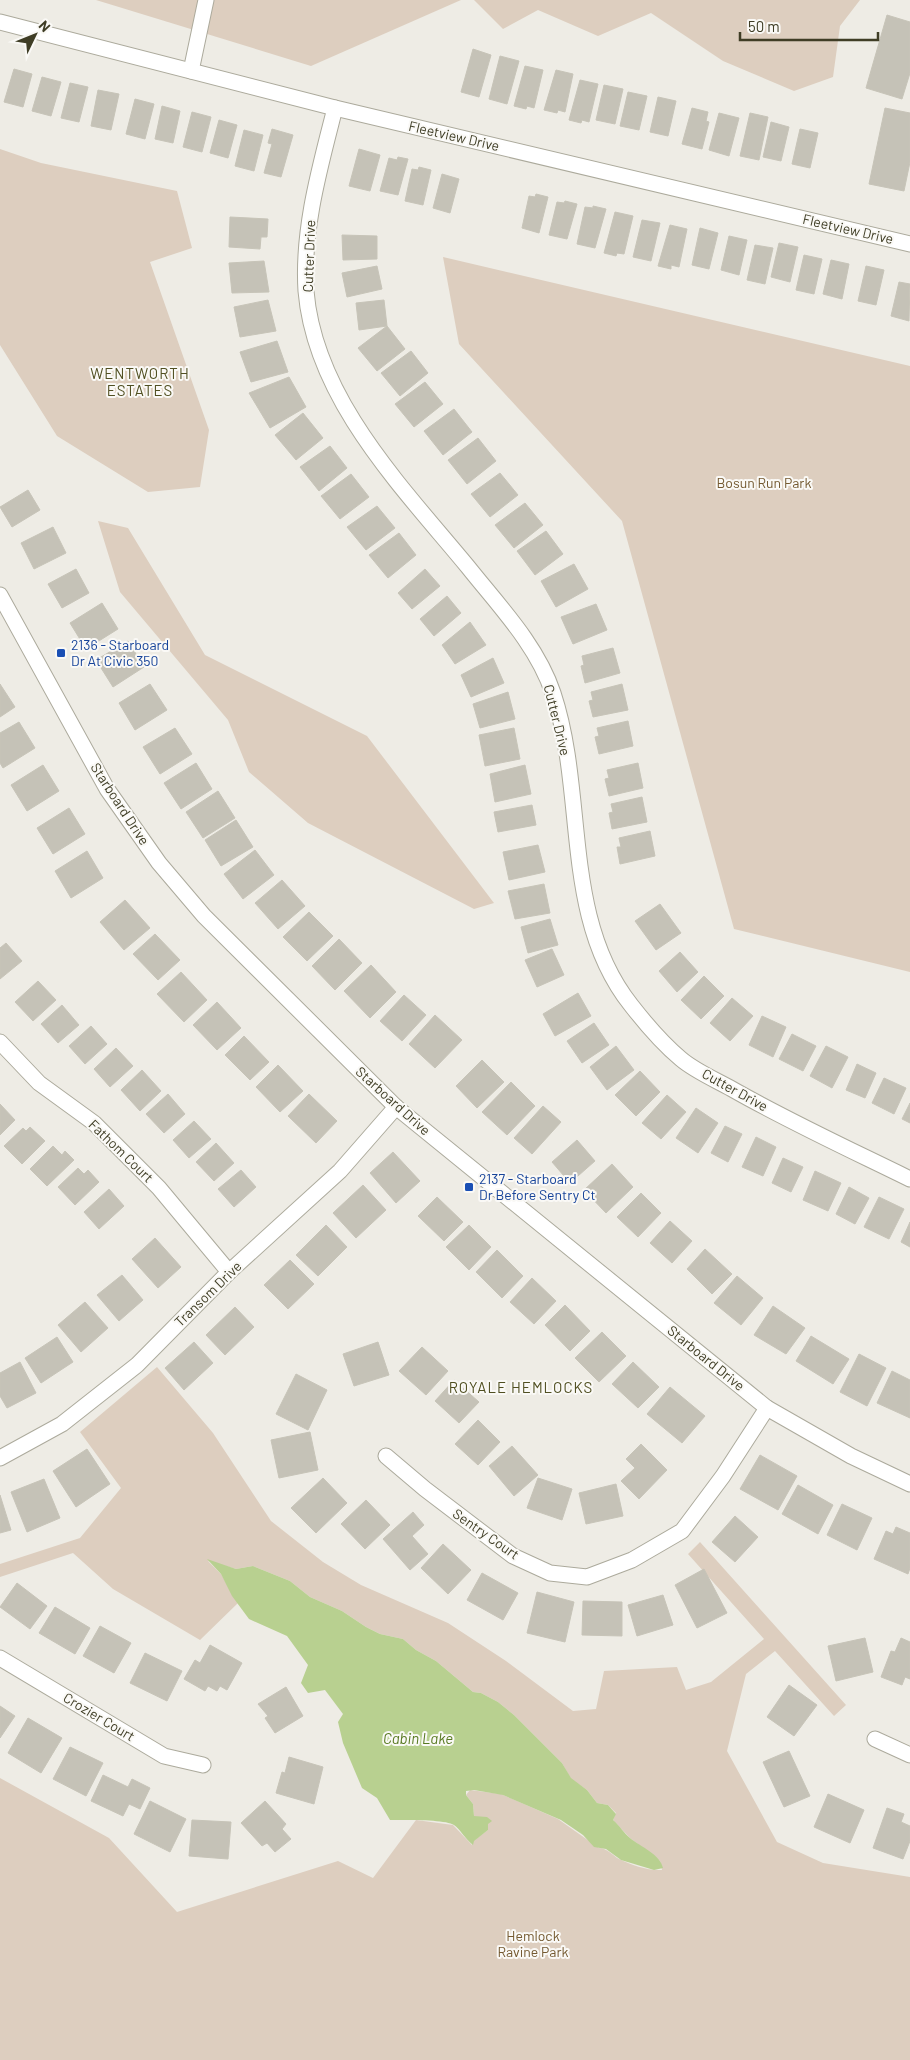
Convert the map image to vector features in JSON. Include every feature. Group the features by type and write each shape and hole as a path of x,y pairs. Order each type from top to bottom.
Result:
{"street":[{"path":"191,71 206,0"},
{"name":"Fleetview Drive","path":"0,22 335,108 910,244"},
{"name":"Cutter Drive","path":"335,108 316,182 308,237 306,289 312,334 332,384 359,431 517,628 544,668 554,694 565,739 585,895 593,930 608,972 632,1006 682,1060 749,1099 910,1179"},
{"name":"Starboard Drive","path":"0,595 107,789 159,863 204,916 396,1106 767,1408 851,1456 910,1484"},
{"name":"Fathom Court","path":"0,1042 39,1083 94,1123 159,1188 230,1272"},
{"name":"Transom Drive","path":"0,1458 62,1424 96,1400 137,1365 230,1272 340,1171 396,1106"},
{"name":"Sentry Court","path":"386,1456 513,1556 550,1573 587,1577 632,1560 682,1531 723,1476 767,1408"},
{"name":"Crozier Court","path":"0,1658 164,1756 203,1765"},
{"path":"875,1739 910,1756"}],"green space":[{"path":"96,0 461,0 311,66"},
{"path":"474,0 860,0 840,26 833,77 794,91 723,61 651,13 598,36 538,10 503,29"},
{"path":"0,149 41,163 177,191 192,248 150,262 209,430 200,487 148,492 57,436 0,345"},
{"name":"Bosun Run Park","path":"443,257 910,366 910,972 734,929 622,521 459,344"},
{"path":"98,521 128,528 205,655 367,736 494,903 474,909 308,823 249,772 228,720 120,592"},
{"name":"Hemlock Ravine Park","path":"157,1367 213,1433 271,1521 323,1562 361,1585 448,1623 506,1661 573,1711 596,1709 604,1671 677,1667 686,1690 711,1682 764,1639 688,1554 700,1542 846,1705 834,1716 775,1651 746,1674 727,1751 777,1842 823,1863 910,1877 910,2060 0,2060 0,1778 109,1838 177,1912 338,1861 373,1878 416,1820 453,1825 472,1845 473,1841 488,1830 488,1824 474,1816 473,1804 466,1795 470,1790 501,1794 558,1819 599,1848 607,1850 619,1859 651,1870 662,1870 660,1861 630,1838 613,1820 616,1813 608,1805 597,1803 587,1790 571,1779 562,1763 514,1715 498,1702 481,1693 473,1692 436,1661 416,1650 403,1639 380,1634 366,1627 342,1611 310,1597 290,1581 253,1566 236,1569 208,1561 221,1574 238,1603 200,1640 113,1589 73,1553 0,1577 0,1564 80,1538 121,1488 80,1432"}],"water":[{"name":"Cabin Lake","path":"207,1559 236,1569 253,1566 290,1581 310,1597 342,1611 366,1627 380,1634 403,1639 416,1650 436,1661 473,1692 481,1693 498,1702 514,1715 562,1763 571,1778 587,1790 597,1803 608,1805 616,1814 613,1820 630,1838 654,1855 663,1868 654,1870 621,1860 606,1849 594,1847 583,1835 561,1820 503,1795 474,1790 466,1791 466,1795 473,1804 474,1816 487,1817 492,1821 488,1824 488,1830 474,1841 473,1845 454,1825 449,1823 424,1820 390,1820 377,1798 362,1788 343,1743 338,1722 343,1714 325,1690 308,1693 301,1683 308,1665 287,1636 249,1619 232,1596 221,1574"}],"building":[{"path":"887,15 910,22 910,73 902,99 866,88"},
{"path":"473,49 491,55 479,97 461,92"},
{"path":"500,56 519,61 507,104 489,99"},
{"path":"525,66 543,70 534,108 527,106 526,109 514,106"},
{"path":"14,69 32,74 23,107 4,102"},
{"path":"556,70 573,74 565,112 558,110 557,113 544,110"},
{"path":"42,77 61,82 51,116 32,111"},
{"path":"580,80 598,84 589,122 582,120 581,123 569,120"},
{"path":"70,83 88,87 79,122 61,118"},
{"path":"604,85 623,89 615,124 596,120"},
{"path":"98,90 119,94 111,130 91,126"},
{"path":"628,92 647,96 639,130 620,126"},
{"path":"658,97 676,101 668,136 650,132"},
{"path":"135,99 154,104 145,139 126,134"},
{"path":"162,106 180,111 173,143 155,139"},
{"path":"692,108 708,112 706,121 709,122 702,149 682,144"},
{"path":"885,108 910,113 910,162 904,191 869,184"},
{"path":"192,112 211,117 202,152 183,147"},
{"path":"719,113 739,118 729,156 709,150"},
{"path":"750,113 768,117 759,160 740,156"},
{"path":"219,120 237,125 228,158 210,153"},
{"path":"771,122 789,127 781,161 763,157"},
{"path":"272,129 293,135 281,177 264,173 272,144 268,143"},
{"path":"800,129 818,133 810,168 792,164"},
{"path":"244,130 263,135 254,171 235,166"},
{"path":"359,149 380,155 370,191 349,186"},
{"path":"398,157 408,159 398,195 380,191 389,158 397,160"},
{"path":"419,167 431,170 423,205 405,201 412,169 418,170"},
{"path":"442,174 459,179 450,213 433,208"},
{"path":"536,194 548,197 539,233 522,228 529,196 535,197"},
{"path":"565,201 577,204 567,239 549,235 557,202 564,203"},
{"path":"593,206 606,209 595,248 577,244 585,207 593,208"},
{"path":"615,212 633,216 624,254 617,253 616,256 604,253"},
{"path":"230,217 268,219 267,237 261,237 260,249 229,247"},
{"path":"642,220 660,223 651,261 633,257"},
{"path":"670,225 687,229 679,267 671,265 671,269 658,266"},
{"path":"700,228 718,233 709,269 692,265"},
{"path":"342,235 377,236 377,259 343,260"},
{"path":"729,236 747,240 739,275 721,270"},
{"path":"779,243 798,247 790,282 771,277"},
{"path":"755,245 773,248 765,284 747,280"},
{"path":"804,255 822,259 814,294 796,290"},
{"path":"831,260 849,264 842,299 823,294"},
{"path":"264,261 269,292 232,293 229,263"},
{"path":"377,266 382,289 347,297 342,273"},
{"path":"866,266 884,270 876,305 858,301"},
{"path":"899,282 910,284 909,321 891,316"},
{"path":"268,300 276,331 240,337 234,307"},
{"path":"384,300 387,326 359,330 356,303"},
{"path":"387,326 405,349 377,371 358,348"},
{"path":"277,341 288,372 251,382 240,352"},
{"path":"411,351 428,373 400,396 381,373"},
{"path":"289,377 306,407 270,428 249,393"},
{"path":"425,382 443,404 414,427 395,404"},
{"path":"454,409 472,432 443,455 424,431"},
{"path":"303,413 323,438 296,460 275,435"},
{"path":"478,438 496,461 467,484 448,460"},
{"path":"330,446 347,468 319,491 300,467"},
{"path":"500,473 518,495 490,517 471,494"},
{"path":"351,474 369,497 340,519 321,496"},
{"path":"28,490 40,510 12,527 0,507"},
{"path":"525,503 543,525 514,548 495,525"},
{"path":"377,506 395,528 366,550 347,527"},
{"path":"53,527 66,553 34,569 21,543"},
{"path":"546,531 563,554 535,575 517,551"},
{"path":"399,533 416,555 388,578 369,555"},
{"path":"574,564 588,589 556,607 541,581"},
{"path":"76,569 89,593 62,608 48,584"},
{"path":"425,569 440,586 412,609 398,593"},
{"path":"447,596 461,613 434,636 420,619"},
{"path":"102,603 118,629 86,649 70,623"},
{"path":"596,604 607,630 573,644 561,617"},
{"path":"470,622 486,645 455,664 442,645"},
{"path":"128,641 144,667 113,687 96,660"},
{"path":"613,648 620,673 585,683 581,666 584,665 582,656"},
{"path":"493,658 504,683 471,697 461,675"},
{"path":"0,684 15,707 0,717"},
{"path":"150,684 167,710 135,730 119,703"},
{"path":"622,684 628,710 593,717 589,701 593,700 591,692"},
{"path":"508,692 515,719 480,728 473,704"},
{"path":"628,721 633,746 599,754 595,737 599,736 597,728"},
{"path":"19,722 35,748 3,768 0,763 0,733"},
{"path":"175,728 192,754 160,774 143,747"},
{"path":"514,728 520,759 485,766 479,735"},
{"path":"196,763 212,789 181,809 164,783"},
{"path":"638,763 643,788 609,796 605,779 609,778 607,770"},
{"path":"43,765 59,791 27,811 11,785"},
{"path":"525,765 531,794 495,802 490,774"},
{"path":"218,791 235,818 203,838 186,812"},
{"path":"642,797 647,822 612,829 609,813 613,812 611,804"},
{"path":"532,805 536,825 498,832 494,812"},
{"path":"69,808 85,834 53,854 37,828"},
{"path":"236,820 253,847 221,866 205,840"},
{"path":"650,831 655,856 620,864 617,847 621,847 619,838"},
{"path":"538,845 545,872 509,880 503,852"},
{"path":"255,850 274,875 243,899 224,874"},
{"path":"87,851 103,878 71,898 55,871"},
{"path":"282,880 305,906 278,929 255,903"},
{"path":"544,884 550,913 515,919 508,891"},
{"path":"125,900 150,928 124,950 100,922"},
{"path":"660,904 681,933 656,950 635,921"},
{"path":"309,912 333,936 307,961 283,937"},
{"path":"550,919 558,945 528,953 521,927"},
{"path":"155,934 180,960 158,980 133,954"},
{"path":"339,939 362,963 335,990 312,966"},
{"path":"6,943 22,961 0,979 0,948"},
{"path":"552,949 564,975 537,987 525,960"},
{"path":"680,952 698,972 677,992 659,971"},
{"path":"371,965 396,992 370,1018 344,991"},
{"path":"181,972 207,1000 184,1022 157,994"},
{"path":"704,976 724,996 701,1019 681,1000"},
{"path":"38,981 56,1000 33,1021 15,1002"},
{"path":"578,993 591,1016 555,1036 543,1014"},
{"path":"404,995 426,1015 402,1041 380,1021"},
{"path":"732,998 753,1016 730,1041 710,1023"},
{"path":"217,1002 241,1028 217,1050 193,1025"},
{"path":"62,1005 79,1025 58,1043 41,1024"},
{"path":"435,1015 462,1040 435,1068 409,1044"},
{"path":"762,1016 786,1027 773,1057 749,1045"},
{"path":"594,1023 609,1045 582,1063 567,1041"},
{"path":"91,1026 107,1044 85,1064 69,1046"},
{"path":"792,1034 816,1046 803,1071 779,1059"},
{"path":"244,1036 269,1062 250,1080 225,1055"},
{"path":"616,1046 634,1070 607,1090 590,1067"},
{"path":"826,1046 848,1057 832,1088 810,1076"},
{"path":"116,1048 133,1066 110,1087 94,1069"},
{"path":"482,1060 504,1082 477,1108 456,1086"},
{"path":"857,1064 876,1073 865,1098 846,1090"},
{"path":"278,1065 303,1091 280,1112 256,1087"},
{"path":"142,1070 161,1091 140,1111 121,1090"},
{"path":"640,1071 660,1092 636,1116 615,1095"},
{"path":"884,1078 906,1088 894,1114 872,1103"},
{"path":"511,1082 535,1106 507,1135 482,1112"},
{"path":"168,1094 185,1114 164,1133 146,1114"},
{"path":"309,1094 337,1121 316,1143 288,1116"},
{"path":"667,1095 686,1112 661,1139 642,1123"},
{"path":"910,1103 910,1123 902,1119"},
{"path":"0,1104 15,1120 0,1135"},
{"path":"543,1106 561,1122 532,1154 514,1138"},
{"path":"696,1108 718,1123 698,1153 676,1138"},
{"path":"194,1121 211,1139 189,1158 173,1140"},
{"path":"725,1126 742,1134 728,1162 711,1153"},
{"path":"30,1127 45,1141 22,1164 4,1146 23,1128 26,1131"},
{"path":"756,1137 776,1147 763,1176 742,1167"},
{"path":"577,1140 595,1161 570,1183 552,1162"},
{"path":"216,1143 234,1163 214,1181 196,1162"},
{"path":"53,1146 62,1155 65,1151 74,1160 47,1186 30,1169"},
{"path":"393,1152 420,1181 396,1203 370,1173"},
{"path":"783,1158 803,1167 791,1192 772,1183"},
{"path":"612,1164 633,1187 606,1213 584,1190"},
{"path":"78,1168 84,1174 88,1170 99,1182 75,1205 58,1187"},
{"path":"241,1170 256,1187 234,1207 218,1189"},
{"path":"815,1171 841,1183 828,1211 803,1200"},
{"path":"363,1185 386,1210 356,1238 333,1213"},
{"path":"849,1187 869,1198 855,1224 836,1214"},
{"path":"109,1189 124,1206 99,1229 84,1212"},
{"path":"641,1193 661,1213 638,1237 617,1217"},
{"path":"437,1197 463,1222 444,1241 418,1216"},
{"path":"879,1197 904,1209 889,1239 864,1227"},
{"path":"670,1221 692,1241 672,1263 650,1243"},
{"path":"910,1222 910,1247 901,1242"},
{"path":"326,1225 347,1247 318,1276 296,1255"},
{"path":"469,1225 491,1247 469,1270 446,1247"},
{"path":"155,1238 181,1267 158,1288 132,1259"},
{"path":"705,1249 732,1274 712,1294 687,1269"},
{"path":"497,1250 523,1276 502,1298 476,1272"},
{"path":"290,1260 314,1284 288,1309 264,1285"},
{"path":"122,1275 143,1300 119,1321 97,1295"},
{"path":"737,1276 763,1298 741,1325 714,1303"},
{"path":"532,1278 556,1301 534,1324 510,1302"},
{"path":"85,1302 108,1328 81,1352 58,1325"},
{"path":"565,1305 590,1331 570,1351 545,1325"},
{"path":"773,1306 805,1328 786,1354 754,1335"},
{"path":"235,1307 254,1327 225,1355 206,1335"},
{"path":"602,1332 626,1356 599,1382 575,1358"},
{"path":"811,1336 849,1359 833,1384 796,1361"},
{"path":"57,1337 73,1362 41,1383 25,1358"},
{"path":"194,1342 213,1363 184,1390 165,1368"},
{"path":"378,1342 389,1375 354,1386 343,1354"},
{"path":"422,1347 448,1371 426,1395 399,1371"},
{"path":"859,1354 886,1368 867,1406 840,1392"},
{"path":"20,1362 36,1393 7,1408 0,1396 0,1373"},
{"path":"633,1362 659,1387 638,1408 612,1384"},
{"path":"892,1371 910,1380 910,1418 877,1403"},
{"path":"296,1374 327,1390 308,1430 276,1414"},
{"path":"454,1380 479,1402 459,1423 435,1401"},
{"path":"670,1387 705,1416 682,1443 647,1414"},
{"path":"478,1420 500,1442 478,1465 455,1444"},
{"path":"310,1432 318,1470 279,1478 271,1440"},
{"path":"641,1444 667,1470 639,1499 621,1481 635,1468 626,1459"},
{"path":"512,1446 538,1475 514,1496 489,1466"},
{"path":"87,1449 110,1484 76,1507 53,1471"},
{"path":"760,1455 797,1476 778,1510 740,1489"},
{"path":"323,1478 347,1503 316,1533 291,1508"},
{"path":"538,1478 572,1489 562,1520 527,1508"},
{"path":"44,1479 60,1518 27,1532 11,1492"},
{"path":"616,1484 623,1516 586,1524 579,1493"},
{"path":"798,1485 833,1505 818,1534 782,1514"},
{"path":"0,1495 11,1530 0,1533"},
{"path":"366,1500 390,1525 365,1549 341,1524"},
{"path":"842,1504 872,1518 857,1550 827,1535"},
{"path":"413,1512 424,1525 412,1536 428,1554 410,1570 383,1539"},
{"path":"735,1516 758,1537 735,1562 712,1542"},
{"path":"896,1527 910,1533 910,1568 908,1574 874,1559 886,1531 893,1534"},
{"path":"443,1544 471,1570 448,1594 421,1568"},
{"path":"704,1569 727,1613 697,1628 675,1585"},
{"path":"482,1573 518,1593 503,1620 467,1600"},
{"path":"17,1583 47,1606 30,1629 0,1607"},
{"path":"537,1592 574,1602 565,1642 527,1633"},
{"path":"663,1595 673,1625 637,1636 628,1605"},
{"path":"583,1601 622,1602 622,1636 582,1635"},
{"path":"55,1607 90,1628 75,1654 39,1633"},
{"path":"100,1626 131,1643 114,1673 83,1656"},
{"path":"865,1638 873,1672 836,1681 828,1646"},
{"path":"901,1638 910,1642 910,1679 905,1677 902,1685 881,1677 891,1651 895,1652"},
{"path":"210,1645 242,1663 227,1690 220,1686 217,1691 208,1686 205,1691 184,1679 195,1660 200,1663"},
{"path":"145,1653 182,1671 167,1701 130,1683"},
{"path":"789,1685 817,1705 794,1736 767,1717"},
{"path":"286,1687 303,1716 275,1733 265,1718 268,1716 258,1704"},
{"path":"0,1706 15,1716 0,1738"},
{"path":"28,1718 62,1738 41,1773 8,1753"},
{"path":"70,1747 103,1763 86,1796 53,1779"},
{"path":"789,1751 810,1796 784,1807 763,1762"},
{"path":"289,1757 323,1767 314,1804 276,1793 282,1772 285,1773"},
{"path":"103,1775 128,1787 132,1779 150,1788 140,1809 129,1804 123,1816 91,1801"},
{"path":"828,1794 864,1810 850,1843 814,1827"},
{"path":"150,1801 186,1819 170,1852 134,1834"},
{"path":"265,1801 286,1824 282,1829 291,1839 275,1852 267,1843 262,1846 241,1823"},
{"path":"887,1808 904,1814 901,1822 910,1826 910,1841 903,1859 873,1848"},
{"path":"192,1820 231,1822 228,1859 189,1856"}],"place":[{"name":"2136 - Starboard Dr At Civic 350","path":"61,653"},
{"name":"2137 - Starboard Dr Before Sentry Ct","path":"469,1187"}],"district":[{"name":"WENTWORTH ESTATES","path":"140,382"},
{"name":"ROYALE HEMLOCKS","path":"521,1388"}]}
